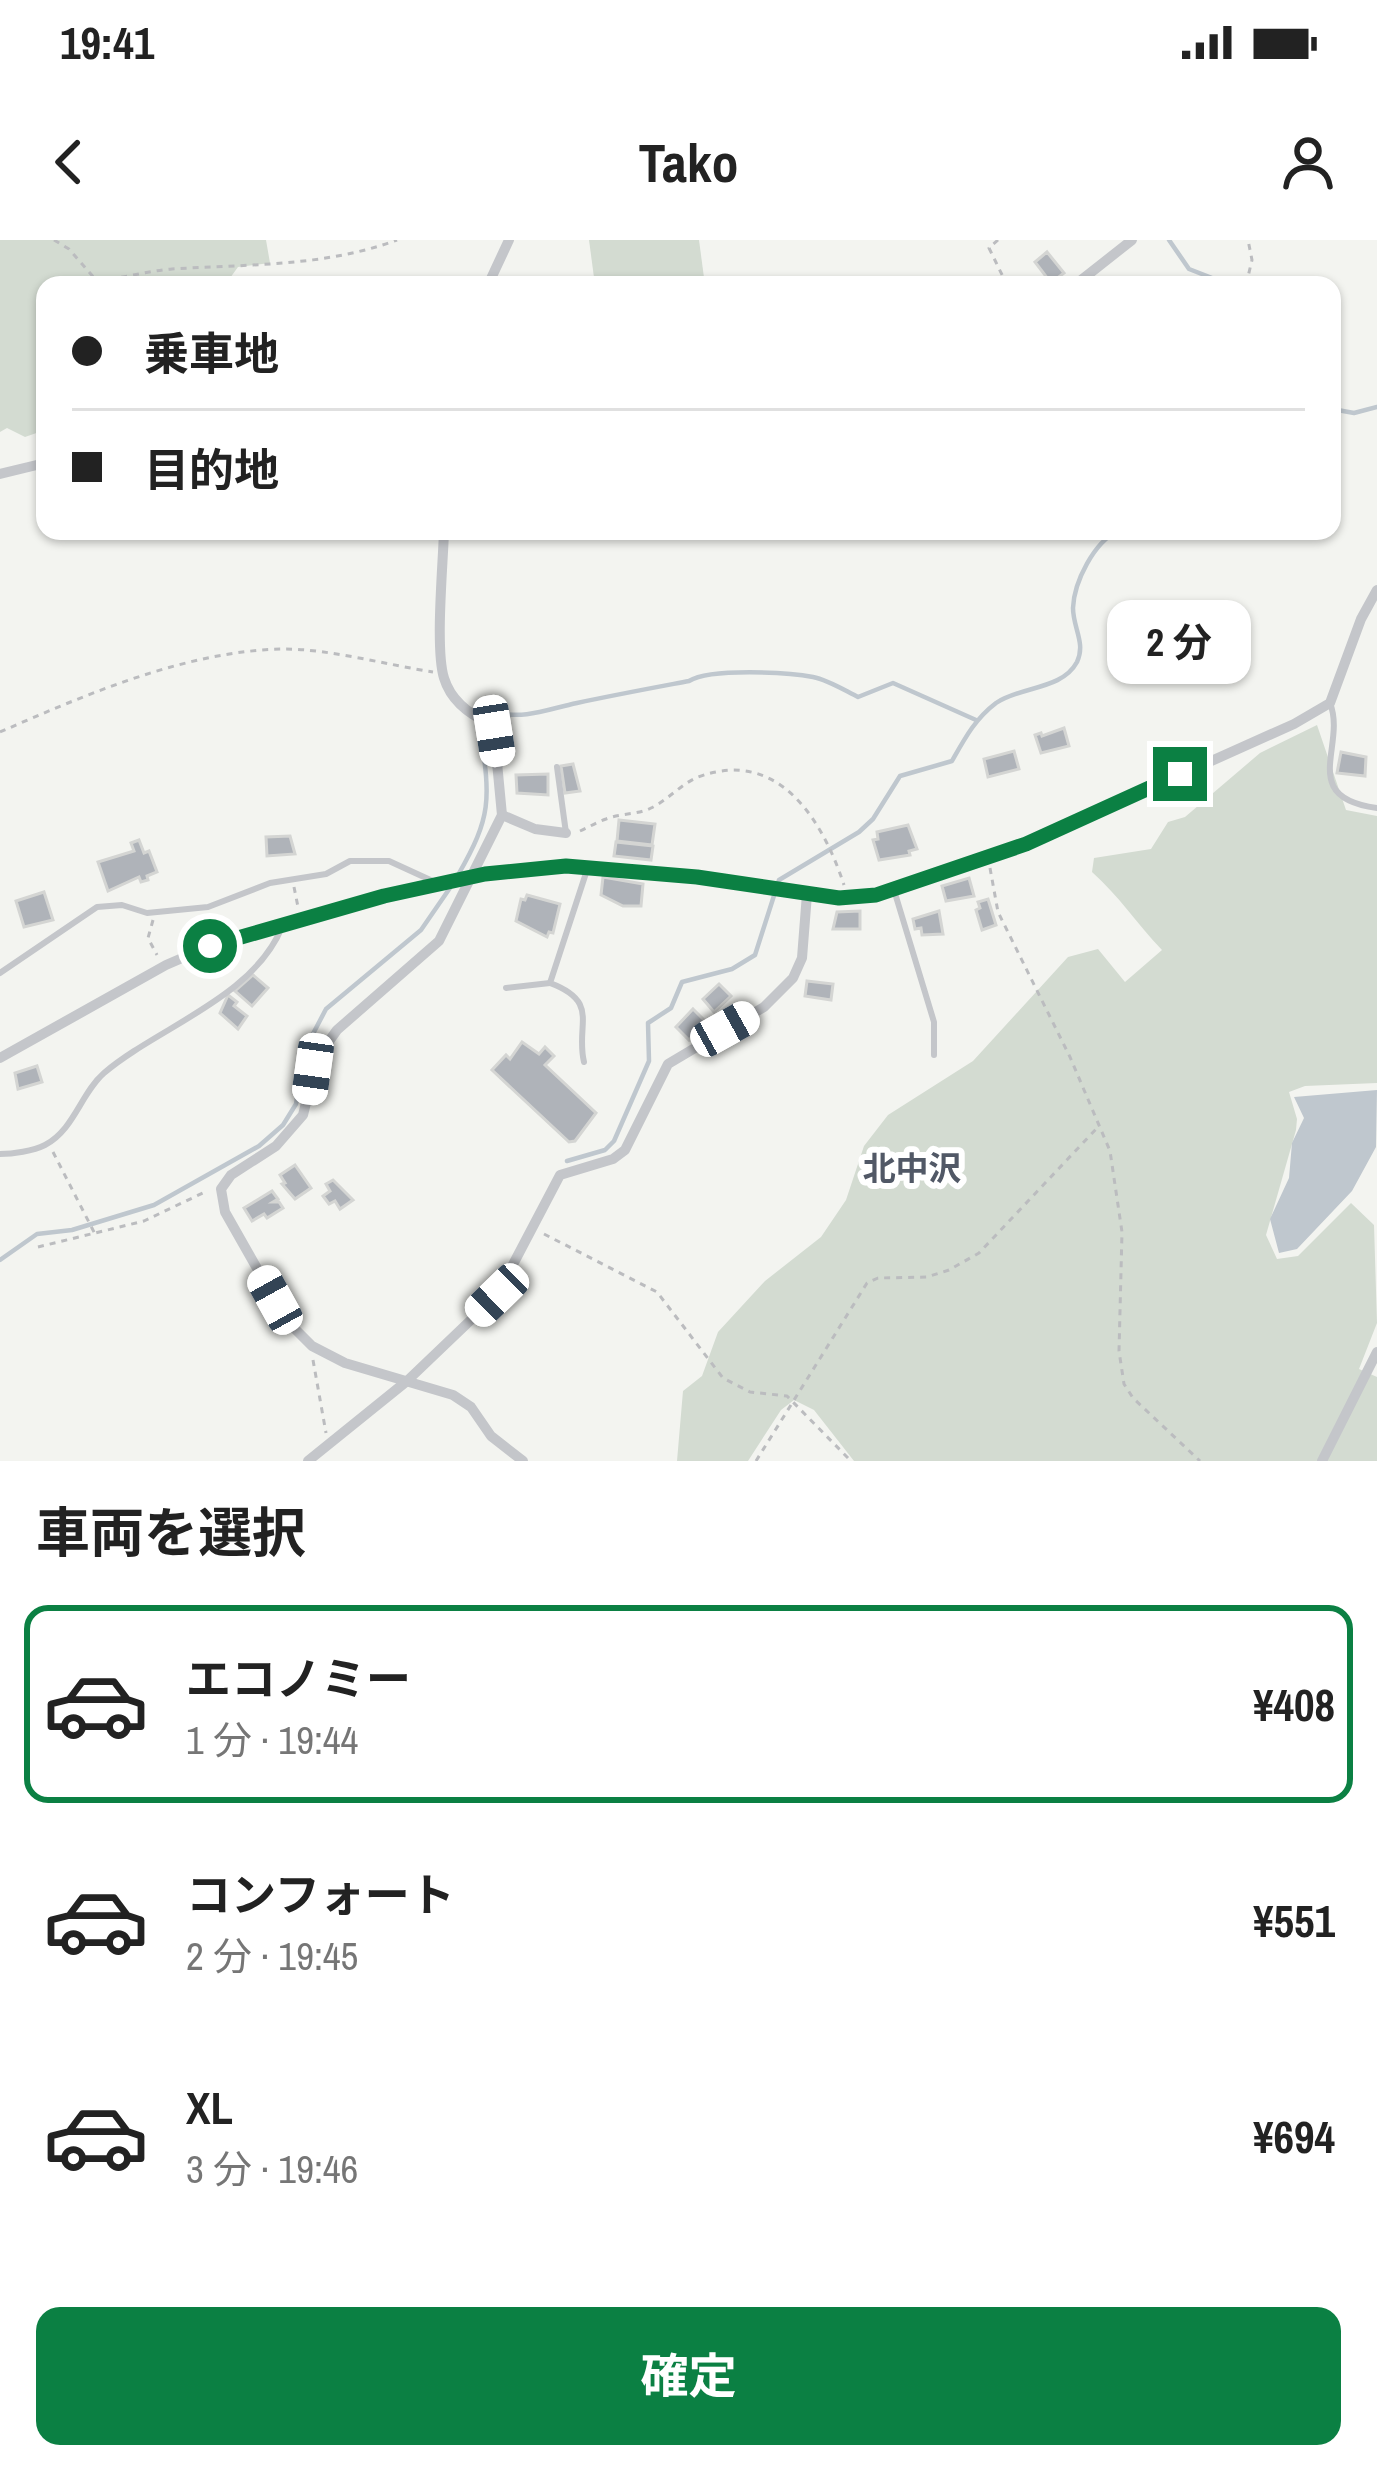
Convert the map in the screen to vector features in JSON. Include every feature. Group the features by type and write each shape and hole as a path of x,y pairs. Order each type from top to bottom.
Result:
{"street":[{"path":"492,276 509,240"},
{"path":"1086,276 1132,240"},
{"path":"0,474 36,466"},
{"path":"444,540 442,673 457,700 494,731 502,815 439,940 325,1043 313,1069 303,1115 290,1132 231,1175 221,1190 225,1212 275,1300 312,1346 344,1363 453,1395 471,1407 491,1436 523,1461"},
{"path":"0,1058 166,965 210,946 474,878 587,866 849,898 894,890 988,858 1294,724 1330,703 1377,590"},
{"path":"502,815 549,833 566,833"},
{"path":"308,1461 330,1454 497,1295 560,1175 613,1159 625,1150 668,1064 764,1007 793,978 802,958 807,894"},
{"path":"1322,1461 1377,1352"}],"lane":[{"path":"1330,703 1336,717 1326,767 1334,788 1346,798 1377,808"},
{"path":"557,767 566,833"},
{"path":"0,973 97,907 122,905 157,911 208,907 253,889 326,874 350,861 389,861 440,885"},
{"path":"550,983 587,866"},
{"path":"894,890 934,1022 934,1055"},
{"path":"0,1154 49,1144 82,1109 104,1073 196,1015 239,981 275,945 283,924"},
{"path":"506,988 550,983 569,990 585,1020 584,1062"}],"path":[{"path":"54,240 69,249 93,276"},
{"path":"126,276 268,266 366,252 398,240"},
{"path":"998,240 989,248 1002,276"},
{"path":"1248,240 1252,260 1248,276"},
{"path":"0,732 99,689 179,665 285,650 442,673"},
{"path":"566,833 609,817 648,810 696,778 742,771 763,776 812,813 824,830 849,898"},
{"path":"988,858 998,912 1110,1151 1124,1264 1120,1372 1133,1398 1200,1461"},
{"path":"293,880 300,920"},
{"path":"157,911 148,938 153,952 166,965"},
{"path":"756,1461 867,1283 878,1278 927,1277 979,1252 1100,1126"},
{"path":"49,1144 96,1236"},
{"path":"38,1247 145,1221 208,1191 221,1190"},
{"path":"531,1227 664,1298 723,1378 750,1392 787,1396 851,1461"},
{"path":"312,1346 330,1454"}],"shaded area":[{"path":"0,240 266,240 270,263 238,267 232,276 36,276 36,433 25,437 7,428 0,432"},
{"path":"589,240 699,240 704,276 594,276"},
{"path":"1317,725 1346,810 1377,816 1377,1083 1305,1086 1289,1092 1296,1130 1266,1235 1277,1259 1298,1256 1351,1203 1374,1225 1377,1323 1359,1369 1377,1377 1377,1461 854,1461 814,1410 794,1400 781,1410 748,1461 677,1461 683,1391 702,1376 718,1332 765,1281 821,1237 846,1200 864,1146 888,1115 973,1061 1068,957 1098,949 1125,982 1162,950 1092,872 1094,858 1151,849 1168,822 1185,817 1260,753"},
{"path":"1377,1090 1376,1147 1352,1191 1297,1249 1279,1253 1270,1219 1289,1178 1292,1143 1304,1118 1294,1097"}],"building":[{"path":"1047,252 1064,273 1046,276 1035,262"},
{"path":"1064,728 1069,746 1041,753 1035,735"},
{"path":"1014,751 1019,769 988,777 984,759"},
{"path":"1341,752 1366,757 1365,776 1337,773"},
{"path":"573,764 580,791 565,793 561,766"},
{"path":"548,774 548,795 517,793 516,775"},
{"path":"619,820 655,824 652,845 617,841"},
{"path":"908,825 917,849 909,851 910,855 879,860 873,840 878,839 877,832"},
{"path":"290,836 295,854 267,856 266,837"},
{"path":"139,840 157,872 147,876 148,880 141,882 139,877 108,891 98,862 134,851 131,843"},
{"path":"616,842 653,846 651,860 614,856"},
{"path":"603,877 643,884 641,906 623,906 601,895"},
{"path":"969,878 974,896 946,901 942,886"},
{"path":"44,892 53,920 24,927 16,901"},
{"path":"527,895 560,904 553,933 547,937 516,921 521,899"},
{"path":"988,899 996,925 982,930 976,910 978,902"},
{"path":"860,911 860,929 833,929 837,912"},
{"path":"939,911 943,934 922,935 921,928 915,929 913,919"},
{"path":"253,975 268,988 252,1006 235,991"},
{"path":"807,981 833,984 831,1000 805,996"},
{"path":"719,984 731,996 714,1012 703,999"},
{"path":"228,995 247,1016 238,1029 220,1013"},
{"path":"693,1009 706,1022 689,1040 676,1027"},
{"path":"522,1042 539,1054 545,1047 554,1056 545,1065 596,1113 575,1141 569,1142 492,1070 506,1055 510,1059"},
{"path":"37,1066 42,1082 18,1089 15,1073"},
{"path":"295,1165 311,1188 295,1199 280,1175"},
{"path":"333,1180 353,1200 340,1209 323,1196 330,1191 326,1184"},
{"path":"272,1191 278,1199 273,1202 283,1208 252,1221 244,1208"}],"waterway":[{"path":"1169,240 1189,269 1207,276"},
{"path":"1341,411 1354,413 1377,407"},
{"path":"567,1161 605,1150 614,1141 649,1061 648,1023 671,1008 682,982 732,969 755,955 779,880 859,832 873,819 900,776 952,761 976,722 996,703 1070,671 1080,648 1073,608 1077,587 1093,553 1105,540"},
{"path":"494,712 536,713 714,674 750,672 813,677 858,697 893,683 976,720"},
{"path":"458,875 486,807 481,734"},
{"path":"0,1260 37,1234 72,1230 154,1205 259,1146 283,1125 296,1104 304,1051 326,1009 421,930 452,885"}],"district":[{"name":"北中沢","path":"912,1168"}],"route":[{"path":"210,946 384,896 485,874 566,866 697,877 839,898 876,895 1026,844 1180,774"}]}
